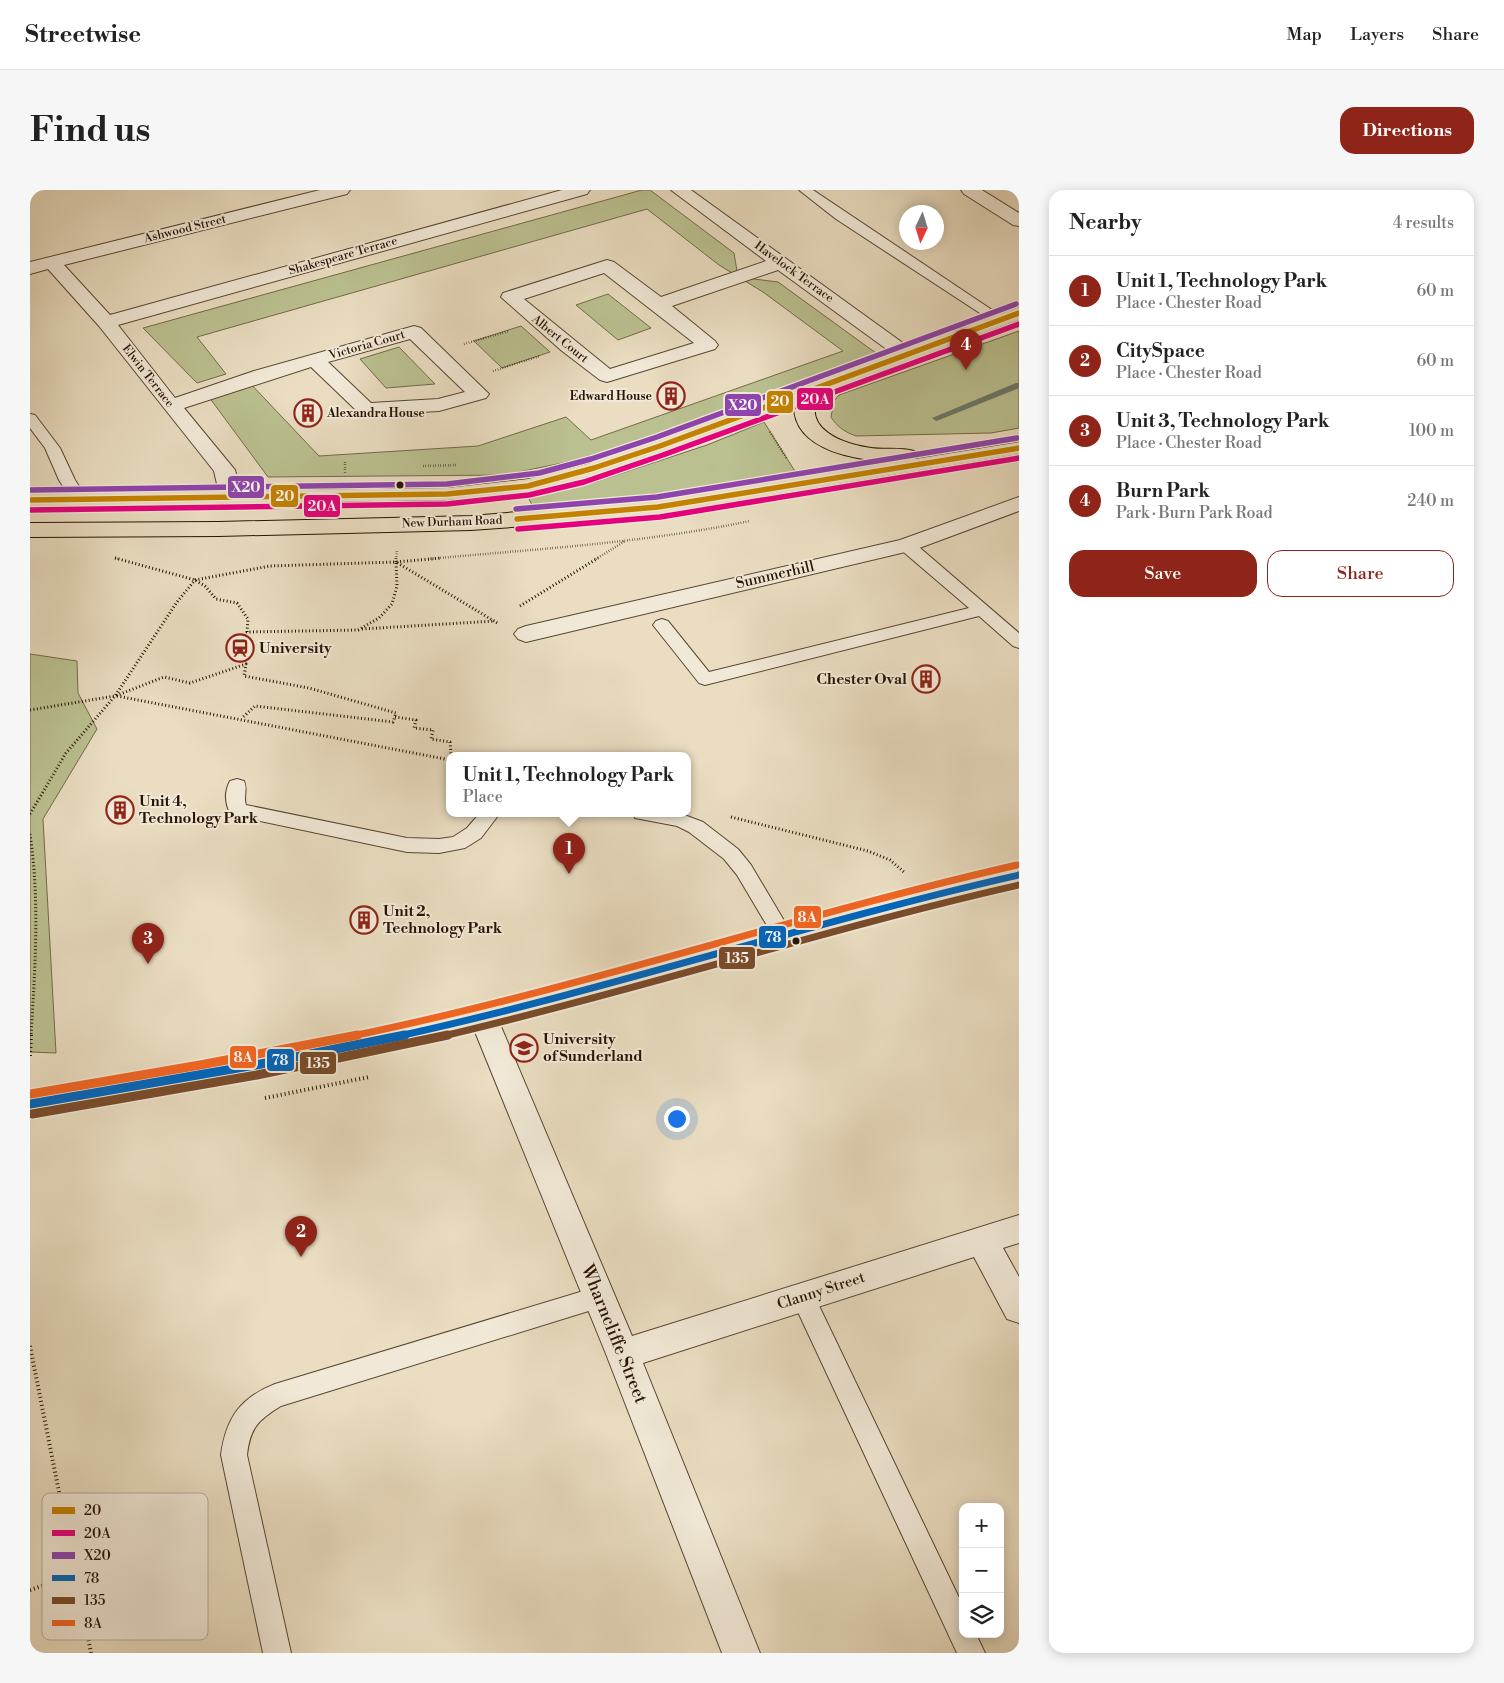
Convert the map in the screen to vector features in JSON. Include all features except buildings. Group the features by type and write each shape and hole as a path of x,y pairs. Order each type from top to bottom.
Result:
{"main road":[{"path":"30,500 447,494 552,481 600,467 1019,313"},
{"path":"811,390 803,403 802,412 806,422 823,438 848,450 896,455 996,452"},
{"name":"New Durham Road","path":"30,530 219,529 471,523 658,507 1019,448"},
{"path":"30,1104 362,1045 483,1017 920,896 1019,875"}],"street":[{"name":"Ashwood Street","path":"30,268 341,190"},
{"name":"Shakespeare Terrace","path":"106,322 580,190"},
{"name":"Havelock Terrace","path":"680,190 907,355"},
{"path":"970,190 1019,221"},
{"name":"Elwin Terrace","path":"52,263 106,322 171,406 224,470 231,497"},
{"path":"658,304 780,263"},
{"name":"Albert Court","path":"607,266 658,304 708,345 607,376 568,347 510,298 607,266"},
{"name":"Victoria Court","path":"171,406 222,386 414,332 479,394 439,405 366,409 315,360"},
{"name":"Summerhill","path":"526,634 906,545 1019,504"},
{"name":"Wharncliffe Street","path":"483,1017 623,1354 741,1653"},
{"name":"Clanny Street","path":"623,1354 1019,1229"},
{"path":"982,1241 1019,1308"}],"lane":[{"path":"805,190 841,216 1000,320"},
{"path":"30,418 52,448 67,480 80,499"},
{"path":"906,545 1019,642"},
{"path":"662,626 705,679 982,610"},
{"path":"237,786 235,800 238,810 407,844 438,846 458,843 474,833 488,817"},
{"path":"664,817 681,820 696,827 731,854 744,870 782,934"},
{"path":"804,1297 970,1653"},
{"path":"277,1653 234,1455 236,1435 257,1406 275,1396 600,1298"}],"path":[{"path":"435,352 538,322"},
{"path":"464,380 568,347"},
{"path":"757,410 803,484"},
{"path":"345,462 345,473"},
{"path":"418,466 464,464"},
{"path":"520,606 626,541"},
{"path":"358,630 374,622 386,612 396,597 399,582 396,562 397,548"},
{"path":"107,556 195,580 204,586 216,599 237,604 248,619 247,632 358,630 495,621 503,616"},
{"path":"396,562 512,633 526,634"},
{"path":"30,814 66,753 114,696 177,602"},
{"path":"30,710 114,696 164,677 190,683 246,664 244,676 309,688 396,713 393,722 255,706 242,718"},
{"path":"114,696 242,718 446,759"},
{"path":"394,717 416,720 414,728 433,730 431,739 450,742 451,752"},
{"path":"728,816 868,851 890,860 903,869 920,896"},
{"path":"30,834 37,877 37,917 30,1056"},
{"path":"30,1346 59,1493"},
{"path":"30,1590 42,1586"},
{"path":"88,1640 91,1653"}],"green space":[{"path":"642,190 650,190 734,253 738,277 719,265 647,209 197,337 226,374 197,383 143,328"},
{"path":"739,277 778,282 880,356 587,458 504,475 268,477 206,393 247,380 319,456 478,446 566,417 591,440 843,351 763,292"},
{"path":"608,294 651,328 618,340 576,305"},
{"path":"521,326 550,352 502,368 474,341"},
{"path":"1019,331 1019,428 991,433 856,436 842,429 831,417 834,401 839,395"},
{"path":"399,347 435,384 386,388 360,359"},
{"path":"764,422 798,476 534,509 528,497 595,482 707,445"},
{"path":"30,654 77,661 78,693 97,729 43,819 56,1053 30,1052"}],"waterway":[{"path":"936,418 1019,385"}],"transit line":[{"name":"X20","path":"30,490 447,484 539,473 591,459 657,437 1016,304"},
{"name":"20","path":"30,500 447,494 528,486 594,468 660,446 1019,313"},
{"name":"20A","path":"30,510 447,504 529,495 584,482 663,455 1019,324"},
{"name":"X20","path":"516,509 657,497 1017,438"},
{"name":"20","path":"517,519 658,507 1019,448"},
{"name":"20A","path":"518,529 660,517 1019,458"},
{"name":"8A","path":"30,1094 256,1055 368,1033 547,990 882,897 1017,865"},
{"name":"78","path":"30,1104 256,1065 369,1043 548,1000 883,907 1019,875"},
{"name":"135","path":"32,1114 257,1075 426,1040 549,1010 884,917 1019,885"}],"place":[{"name":"Burn Park","path":"966,370"},
{"name":"Edward House","path":"671,396"},
{"name":"Alexandra House","path":"308,413"},
{"name":"University","path":"240,648"},
{"name":"Chester Oval","path":"926,679"},
{"name":"Unit 4, Technology Park","path":"120,810"},
{"name":"Unit 1, Technology Park","path":"569,874"},
{"name":"Unit 2, Technology Park","path":"364,920"},
{"name":"Unit 3, Technology Park","path":"148,964"},
{"name":"University of Sunderland","path":"524,1048"},
{"name":"CitySpace","path":"301,1257"}]}
